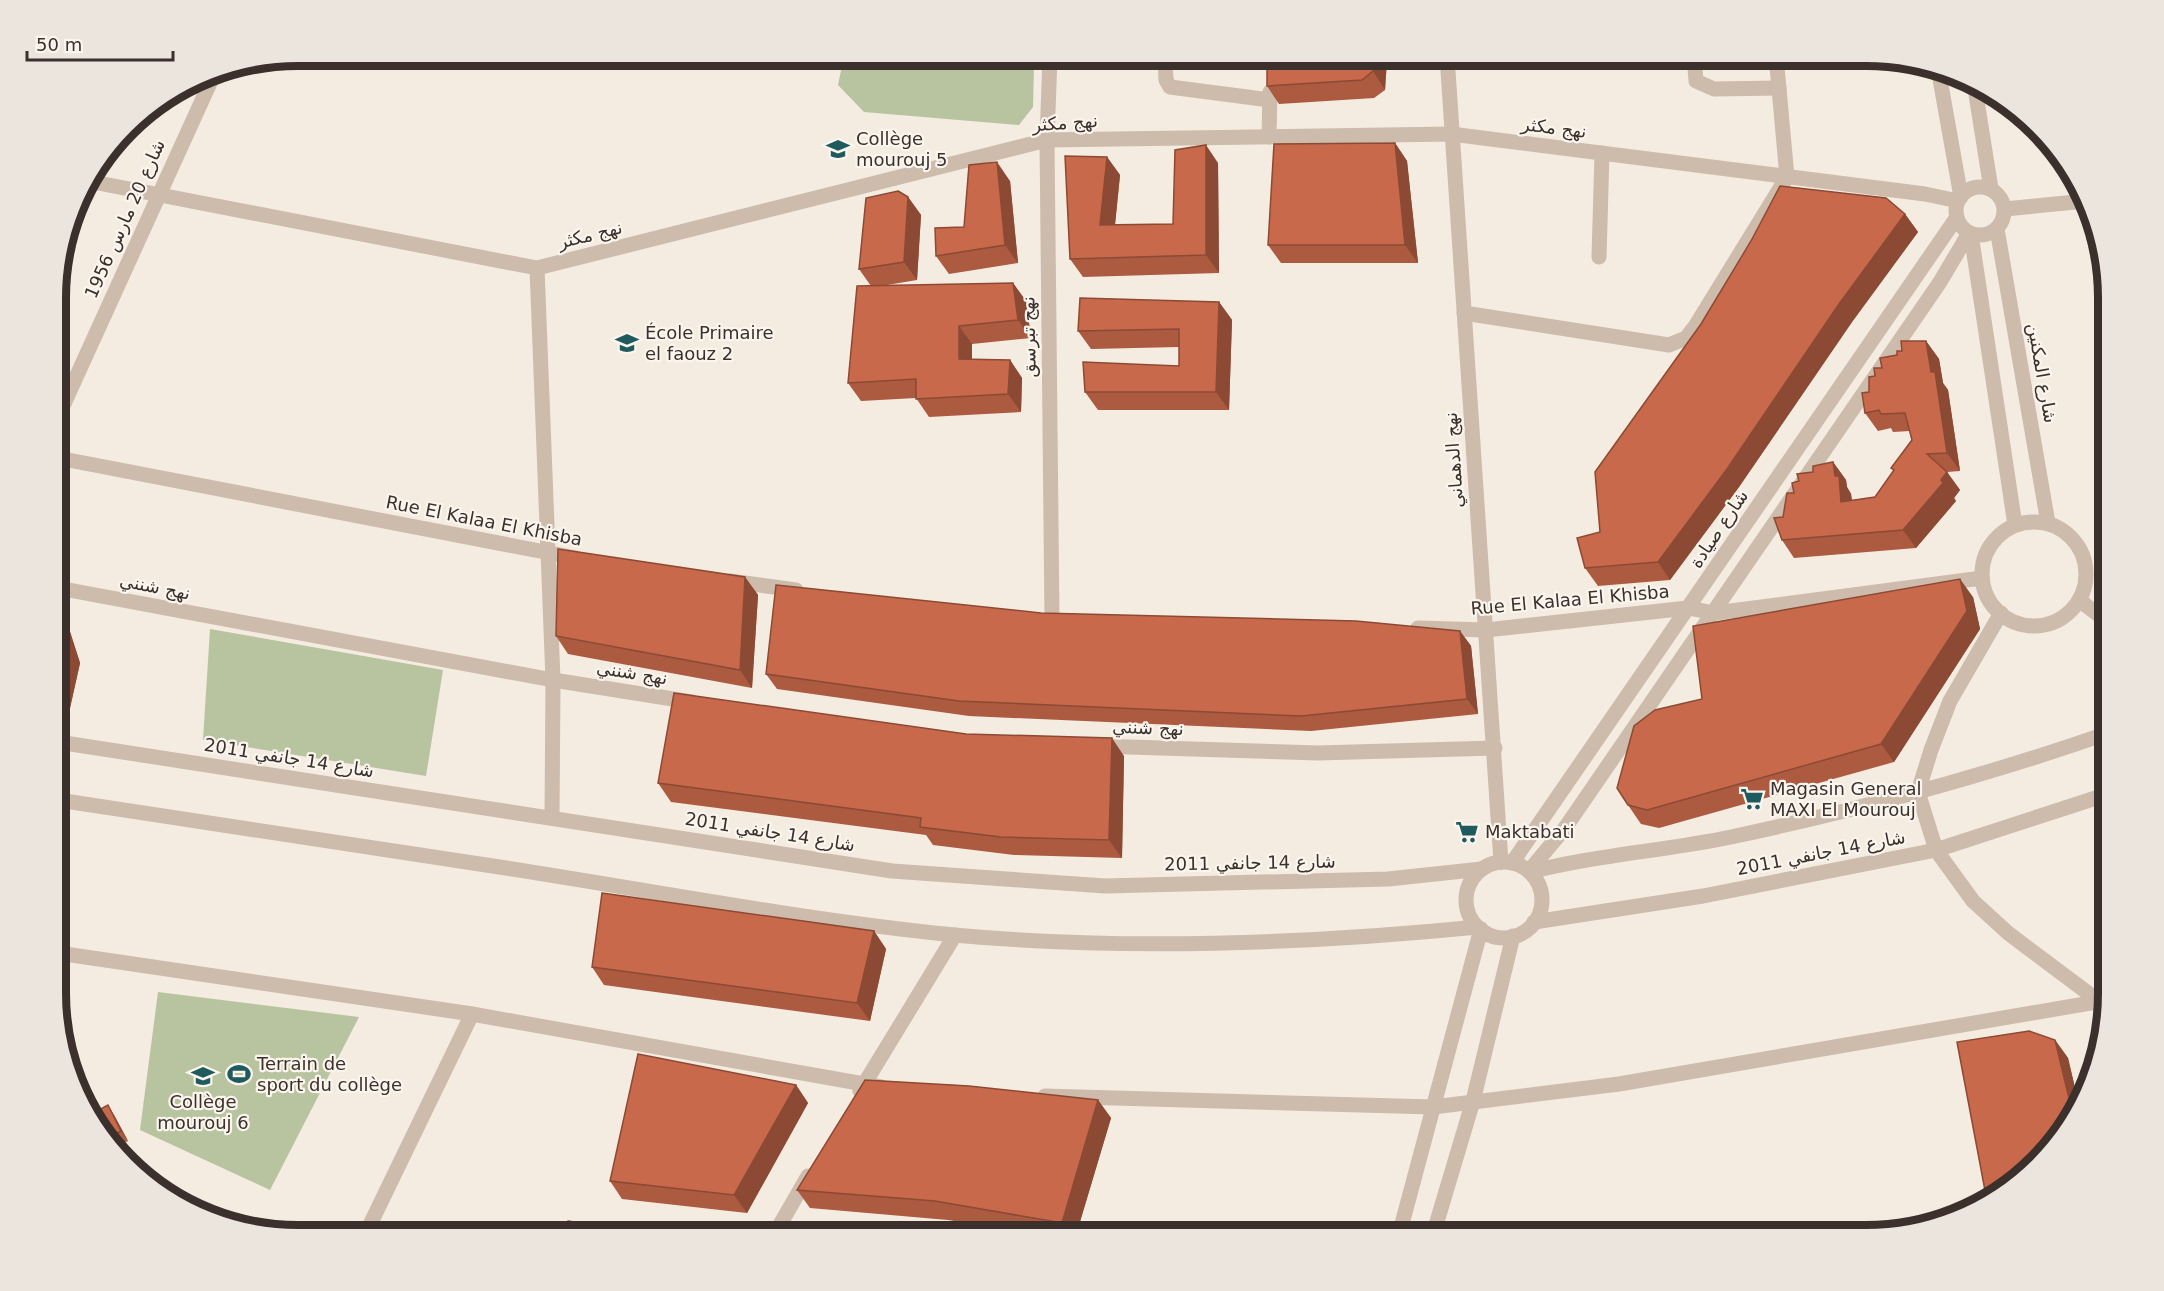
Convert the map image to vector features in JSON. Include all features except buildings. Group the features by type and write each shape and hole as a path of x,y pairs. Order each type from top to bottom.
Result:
{"street":[{"name":"نهج تبرسق","path":"1050,66 1047,140 1052,617"},
{"path":"1165,66 1166,80 1170,87 1270,100"},
{"name":"نهج الدهماني","path":"1448,66 1485,630 1507,862"},
{"path":"1695,66 1696,81 1714,89 1779,88"},
{"path":"1464,313 1669,345 1686,338 1787,177 1777,66"},
{"path":"1269,137 1270,78"},
{"path":"1940,78 1960,199 1957,217 1961,226 1970,233 1985,235 1997,229 2005,209 2000,197 1991,189 1976,94"},
{"name":"شارع 20 مارس 1956","path":"66,399 157,194 209,84"},
{"name":"نهج مكثر","path":"97,183 537,268 1047,140 1451,134 1960,199"},
{"path":"1599,257 1602,153"},
{"path":"1960,199 1971,189 1991,189"},
{"path":"2005,209 2077,202"},
{"name":"شارع صيادة","path":"1507,862 1689,608 1957,217"},
{"name":"شارع المكنين","path":"1997,229 2048,524"},
{"path":"1970,233 2015,525"},
{"path":"1529,872 1565,828 1715,613 1940,282 1970,233"},
{"path":"537,268 546,554 553,680 552,817"},
{"name":"Rue El Kalaa El Khisba","path":"66,460 546,554 589,560"},
{"path":"2031,522 2048,524 2063,531 2076,543 2084,558 2087,576 2079,600 2060,620 2044,626 2026,626 2009,620 1986,594 1982,578 1983,561 1990,546 2001,534 2015,525 2031,522"},
{"name":"Rue El Kalaa El Khisba","path":"1403,628 1485,630 1689,608 1715,613 1982,578"},
{"path":"720,579 809,592"},
{"name":"نهج شنني","path":"66,589 553,680 706,705"},
{"path":"2079,600 2098,614"},
{"path":"2001,613 1950,701 1930,750 1918,792 1936,850 1973,901 2008,933 2098,997"},
{"name":"شارع 14 جانفي 2011","path":"1529,872 1568,862 1729,837 1918,792 2098,736"},
{"name":"شارع 14 جانفي 2011","path":"66,743 892,871 1105,886 1388,879 1482,869"},
{"name":"نهج شنني","path":"1085,745 1318,753 1495,748"},
{"name":"شارع 14 جانفي 2011","path":"1534,922 1703,896 1936,850 2098,797"},
{"path":"66,801 505,868 774,912 955,935 1075,942 1242,943 1479,928"},
{"path":"1507,862 1529,872 1538,883 1542,896 1540,910 1534,922 1525,931 1513,936 1496,936 1479,928 1469,915 1466,900 1472,880 1482,869 1507,862"},
{"path":"1402,1225 1479,928"},
{"path":"851,1106 955,935"},
{"path":"1436,1225 1473,1101 1513,936"},
{"path":"66,954 472,1014 864,1086 898,1088"},
{"path":"1035,1095 1433,1107 1619,1084 2098,1002"},
{"path":"370,1225 472,1014"},
{"path":"780,1225 814,1167"}],"green space":[{"path":"842,66 1034,66 1033,107 1019,125 864,112 838,85"},
{"path":"210,629 443,670 426,776 203,740"},
{"name":"Terrain de sport du collège","path":"158,992 359,1017 270,1190 140,1130"}],"place":[{"name":"Collège mourouj 5","path":"838,149"},
{"name":"École Primaire el faouz 2","path":"627,343"},
{"name":"Magasin General MAXI El Mourouj","path":"1752,799"},
{"name":"Maktabati","path":"1467,832"},
{"name":"Terrain de sport du collège","path":"239,1074"},
{"name":"Collège mourouj 6","path":"203,1076"}]}
